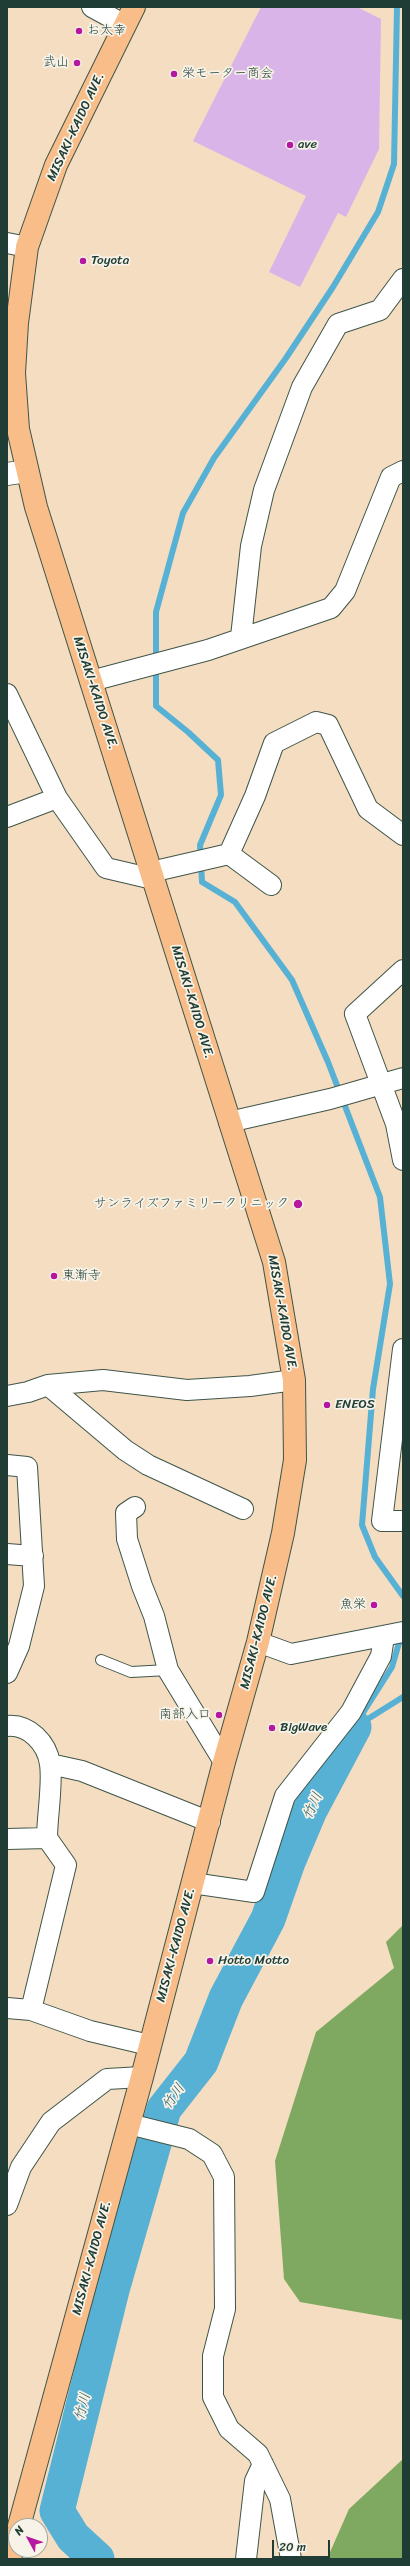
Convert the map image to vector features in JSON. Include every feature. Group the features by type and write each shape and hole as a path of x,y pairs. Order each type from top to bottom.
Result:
{"main road":[{"name":"MISAKI-KAIDO AVE.","path":"21,2518 142,2077 149,2045 192,1883 210,1822 224,1762 258,1642 283,1533 295,1460 294,1380 274,1262 36,507 17,473 18,429 14,373 17,245 130,16"}],"street":[{"path":"92,7 130,16"},
{"path":"241,637 251,546 264,490 302,387 338,324 380,310 403,279"},
{"path":"92,681 208,650 241,637 331,608 345,591 391,477 403,471"},
{"path":"7,694 57,798 106,868 152,875 229,854"},
{"path":"229,854 255,796 274,743 316,722 328,725 368,808 403,835"},
{"path":"7,817 57,798"},
{"path":"229,854 271,885"},
{"path":"403,970 356,1014 396,1124 403,1160"},
{"path":"229,1122 382,1086 403,1078"},
{"path":"402,1361 382,1521 403,1521"},
{"path":"7,1396 28,1392 48,1385 103,1380 187,1390 250,1386 294,1380"},
{"path":"48,1385 131,1454 148,1465 243,1509"},
{"path":"7,1466 28,1467 34,1586 13,1644 7,1673"},
{"path":"135,1507 126,1513 128,1539 142,1586 154,1616 168,1670 224,1762"},
{"path":"7,1554 33,1556"},
{"path":"258,1642 291,1654 394,1634"},
{"path":"192,1883 254,1892 285,1796 351,1712 394,1634"},
{"path":"7,1726 18,1725 39,1738 50,1764 47,1838 66,1865 31,2010"},
{"path":"50,1764 82,1770 210,1822"},
{"path":"7,1840 47,1838"},
{"path":"7,2008 31,2010 90,2031 149,2045"},
{"path":"7,2205 21,2167 50,2122 107,2079 142,2077"},
{"path":"129,2124 189,2140 212,2154 224,2177 225,2309 213,2356 213,2397 229,2430 258,2454 280,2499 291,2559"},
{"path":"246,2559 255,2481 263,2464"}],"lane":[{"path":"101,1660 131,1672 168,1670"}],"green space":[{"path":"403,1925 403,2320 300,2302 284,2279 275,2161 316,2032 394,1968 386,1942"},
{"path":"403,2459 403,2559 327,2559 349,2509"}],"building":[{"name":"ave","path":"261,7 357,7 381,19 379,149 346,217 338,213 300,287 269,272 306,196 193,141"}],"waterway":[{"path":"397,7 394,164 378,212 333,287 286,358 214,458 183,513 156,612 156,706 188,732 218,760 221,795 200,845 202,882 235,902 292,980 328,1062 380,1197 390,1284 373,1389 362,1525 375,1557 403,1596"},
{"path":"354,1727 392,1667 401,1636"},
{"name":"竹川","path":"355,1727 403,1697"},
{"name":"竹川","path":"97,2559 73,2537 57,2511 112,2290 164,2109 201,2062 226,1998 268,1919 288,1862 310,1810 354,1727"}],"place":[{"name":"お太幸","path":"79,31"},
{"name":"武山","path":"77,63"},
{"name":"栄モーター商会","path":"174,74"},
{"name":"ave","path":"290,145"},
{"name":"Toyota","path":"83,261"},
{"name":"サンライズファミリークリニック","path":"298,1204"},
{"name":"東漸寺","path":"54,1276"},
{"name":"ENEOS","path":"327,1405"},
{"name":"魚栄","path":"374,1605"},
{"name":"南部入口","path":"219,1715"},
{"name":"BigWave","path":"272,1728"},
{"name":"Hotto Motto","path":"210,1961"}]}
